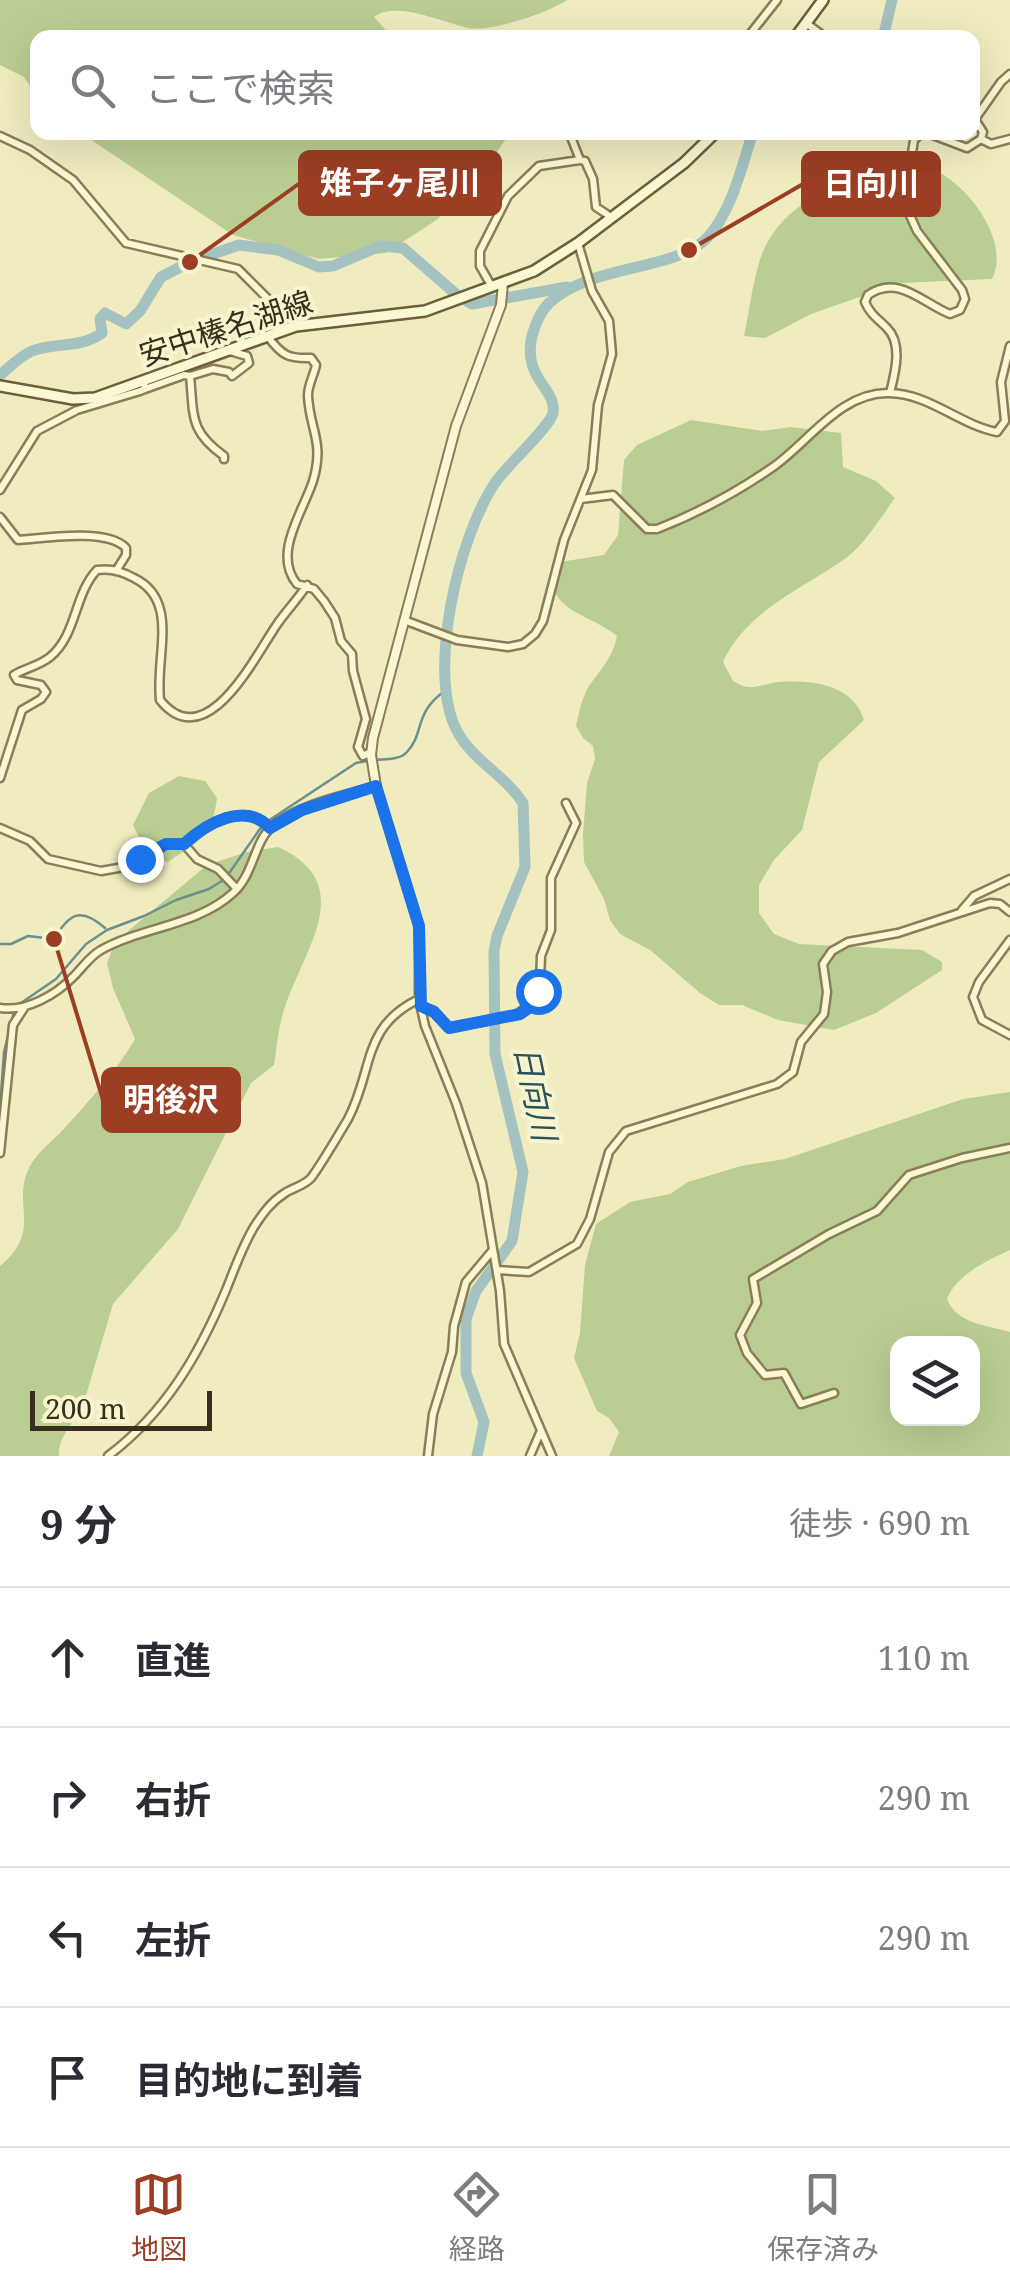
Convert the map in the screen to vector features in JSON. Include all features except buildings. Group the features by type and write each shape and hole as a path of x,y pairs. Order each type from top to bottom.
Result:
{"main road":[{"path":"801,30 823,0"},
{"name":"安中榛名湖線","path":"5,388 72,400 107,396 296,326 405,315 462,299 542,268 693,156 708,140"}],"street":[{"path":"753,30 777,0"},
{"path":"806,23 815,30"},
{"path":"980,110 1010,74"},
{"path":"980,128 981,139 991,144 1010,139"},
{"path":"0,136 20,144 73,180 126,243 238,269 296,326"},
{"path":"572,140 593,179 596,207 612,218"},
{"path":"890,392 896,364 895,341 869,311 865,302 868,295 897,286 950,314 960,310 965,299 908,211 906,192 914,140"},
{"path":"945,140 967,148 979,140"},
{"path":"492,288 480,266 480,250 508,196 539,166 580,160"},
{"path":"404,620 458,640 508,647 532,638 547,611 557,563 594,463 599,399 612,354 609,321 592,292 578,244"},
{"path":"503,283 502,300 456,426 371,756 376,786 419,926 420,1003 425,1026 479,1171 504,1344 552,1456"},
{"path":"268,337 284,355 311,358 316,365 308,395 318,439 316,469 292,533 288,561 294,581 307,585 324,601 352,654 366,719 358,747 363,756 371,756"},
{"path":"581,499 612,495 647,528 657,529 756,478 858,399 890,392 916,398 998,432 1005,421 1002,382 1010,346"},
{"path":"0,490 37,431 77,410 110,402 144,385 213,369 230,372 232,376 249,363 247,356 230,351"},
{"path":"190,376 194,419 204,441 224,459"},
{"path":"0,516 18,540 100,536 120,541 126,555 116,570"},
{"path":"0,778 22,710 46,692 42,685 14,676 43,662 58,648 94,572 116,570 140,581 159,599 160,700 192,716 206,714 226,697 307,585"},
{"path":"0,1008 25,1007 58,990 98,951 184,920 227,898 250,872 260,842 270,828 302,810 376,786"},
{"path":"420,1003 449,1028 516,1015 530,1007 538,991 542,956 551,930 551,878 576,824 566,803"},
{"path":"0,828 30,841 48,859 102,871 124,867 166,844 184,844 236,815 252,815 270,828"},
{"path":"184,844 197,859 218,868 237,889"},
{"path":"961,911 974,896 1010,879"},
{"path":"496,1268 529,1272 577,1244 590,1220 609,1152 626,1130 788,1078 796,1068 801,1042 824,1014 827,992 823,964 832,951 848,942 898,933 990,903 1000,904 1010,912"},
{"path":"1010,940 972,996 982,1020 1010,1034"},
{"path":"108,1456 137,1434 168,1399 189,1366 254,1227 270,1204 309,1180 348,1120 381,1029 395,1012 420,1003"},
{"path":"0,1153 13,1025 25,1007"},
{"path":"834,1393 801,1404 784,1373 765,1374 754,1364 740,1334 757,1303 753,1279 877,1210 909,1175 1010,1148"},
{"path":"428,1456 434,1414 466,1282 493,1252"},
{"path":"530,1456 541,1432"}],"green space":[{"path":"0,0 567,0 519,20 479,28 394,11 374,17 386,30 30,30 30,86 24,77 0,65"},
{"path":"91,140 505,140 481,175 438,219 386,253 319,259 233,235"},
{"path":"903,164 942,174 976,206 996,250 992,279 900,283 811,314 765,338 744,336 758,265 777,227 825,191"},
{"path":"691,420 762,431 791,427 841,433 843,467 876,481 895,498 853,552 760,615 733,644 723,662 733,681 747,687 791,682 830,687 851,699 864,720 819,762 802,830 774,860 759,885 759,913 774,934 799,944 922,950 942,962 942,970 876,1013 834,1030 778,1020 742,1005 719,1005 700,993 650,950 620,934 584,862 587,783 595,759 593,746 576,726 587,690 610,657 617,636 561,601 552,579 554,563 604,555 618,535 624,460 637,445"},
{"path":"179,776 205,781 217,798 212,822 203,837 168,862 146,853 133,825 149,793"},
{"path":"278,847 303,862 316,880 321,899 312,942 282,1017 274,1065 251,1083 178,1229 113,1304 84,1402 62,1441 59,1456 0,1456 0,1266 13,1253 24,1228 23,1192 33,1161 101,1086 135,1039 113,988 107,963 115,942 207,865"},
{"path":"1010,1092 1010,1250 965,1276 947,1299 965,1319 1010,1332 1010,1456 609,1456 619,1432 609,1418 597,1411 574,1358 580,1333 585,1265 596,1224 630,1202 670,1194 688,1182 741,1166 785,1159 963,1099"}],"waterway":[{"name":"日向川","path":"885,30 892,0"},
{"name":"日向川","path":"477,1456 484,1422 466,1373 466,1319 476,1291 512,1241 523,1172 495,1054 494,951 525,867 523,803 464,742 448,706 446,641 451,605 459,569 482,506 495,483 553,413 553,404 535,373 530,351 543,310 567,290 675,256 708,237 730,201 750,140"},
{"path":"0,375 32,351 94,338 102,333 100,319 105,313 126,324 140,311 161,277 239,245 278,250 319,267 333,266 380,246 403,248 472,304 567,287"},
{"path":"375,760 404,755 429,707 446,690"},
{"path":"268,821 356,763 367,761"},
{"path":"18,1005 56,979 86,944 107,930 225,879 262,826"},
{"path":"0,944 11,944 28,936 54,939 70,919 82,915 105,928"},
{"path":"0,1108 4,1052 14,1012"}],"place":[{"name":"日向川","path":"689,250"},
{"name":"雉子ヶ尾川","path":"190,262"},
{"name":"明後沢","path":"54,939"}],"route":[{"path":"140,859 166,844 184,844 236,815 252,815 270,828 302,810 376,786 419,926 421,1006 434,1012 449,1028 520,1014 530,1007 538,991"}]}
